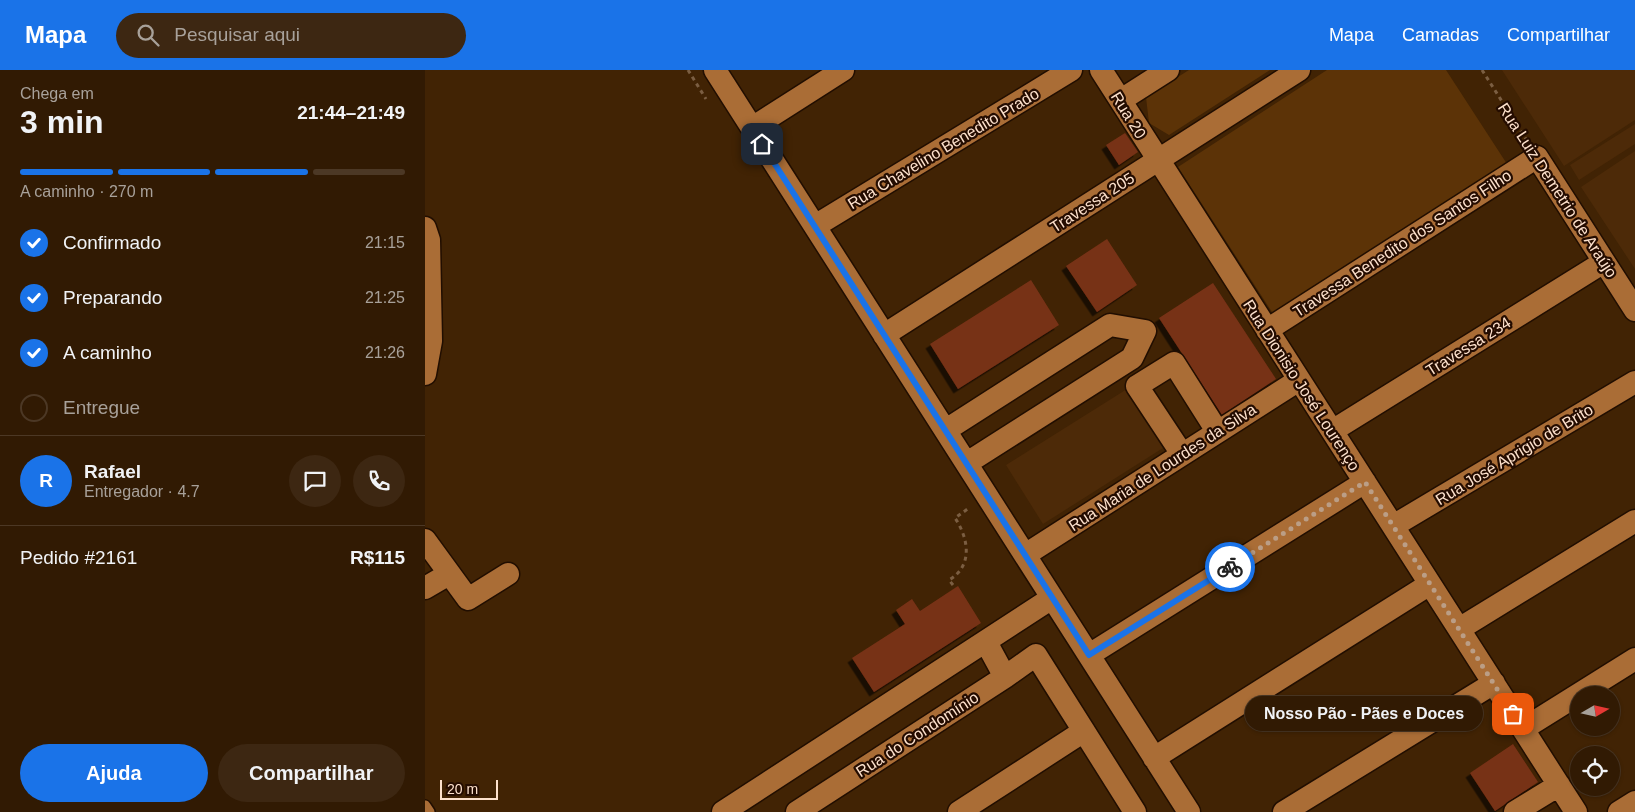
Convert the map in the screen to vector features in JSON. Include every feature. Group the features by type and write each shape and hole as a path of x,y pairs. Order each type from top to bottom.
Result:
{"street":[{"path":"715,70 1189,812"},
{"path":"752,128 843,70"},
{"name":"Rua Chavelino Benedito Prado","path":"815,226 1071,70"},
{"name":"Rua 20","path":"1101,70 1158,160"},
{"path":"1121,100 1168,70"},
{"name":"Travessa 205","path":"884,335 1299,70"},
{"name":"Rua Luiz Demetrio de Araújo","path":"1537,157 1634,307"},
{"name":"Travessa Benedito dos Santos Filho","path":"1267,330 1537,157"},
{"name":"Rua Dionisio José Lourenço","path":"1158,160 1577,812"},
{"path":"425,228 429,240 431,341 425,374"},
{"name":"Travessa 234","path":"1332,431 1604,262"},
{"path":"945,430 1111,325 1145,331 1132,358 967,463"},
{"path":"1182,454 1137,386 1174,363 1217,431"},
{"name":"Rua Maria de Lourdes da Silva","path":"1025,555 1299,380"},
{"name":"Rua José Aprigio de Brito","path":"1393,526 1635,382"},
{"path":"1089,655 1365,482"},
{"path":"1459,629 1635,521"},
{"path":"425,540 468,600 508,574"},
{"path":"425,588 449,574"},
{"path":"1154,758 1430,584"},
{"path":"723,812 1052,598"},
{"path":"985,642 1005,677"},
{"name":"Rua do Condomínio","path":"797,812 1036,655 1084,731"},
{"path":"1523,729 1635,660"},
{"path":"1284,812 1494,683"},
{"path":"959,812 1084,731 1130,810"},
{"path":"1515,812 1559,785"},
{"path":"1619,812 1635,802"}],"lane":[{"path":"425,806 429,812"}],"path":[{"name":"Rua Luiz Demetrio de Araújo","path":"1482,70 1537,157"},
{"path":"953,585 949,580 961,571 966,542 963,531 955,518 969,508"}],"shaded area":[{"path":"1189,70 1270,70 1169,135 1149,123 1146,97"},
{"path":"1327,70 1446,70 1507,164 1274,315 1178,167"},
{"path":"1502,70 1635,70 1635,120 1564,166"},
{"path":"1635,124 1635,144 1579,180 1570,165"},
{"path":"1635,151 1635,269 1581,187"},
{"path":"1127,389 1163,448 1043,524 1006,465"}],"building":[{"path":"1125,133 1138,152 1119,165 1106,145"},
{"path":"1107,239 1137,285 1097,312 1066,266"},
{"path":"1031,280 1059,325 958,389 930,344"},
{"path":"1213,283 1276,379 1222,415 1159,318"},
{"path":"958,586 981,623 874,692 852,658 905,624 896,610 912,599 920,611"},
{"path":"1513,744 1538,782 1495,811 1470,773"}],"way so far":[{"path":"1230,567 1365,482 1513,714"}],"place":[{"name":"Nosso Pão - Pães e Doces","path":"1513,714"}],"route":[{"path":"762,144 1089,655 1230,567"}]}
